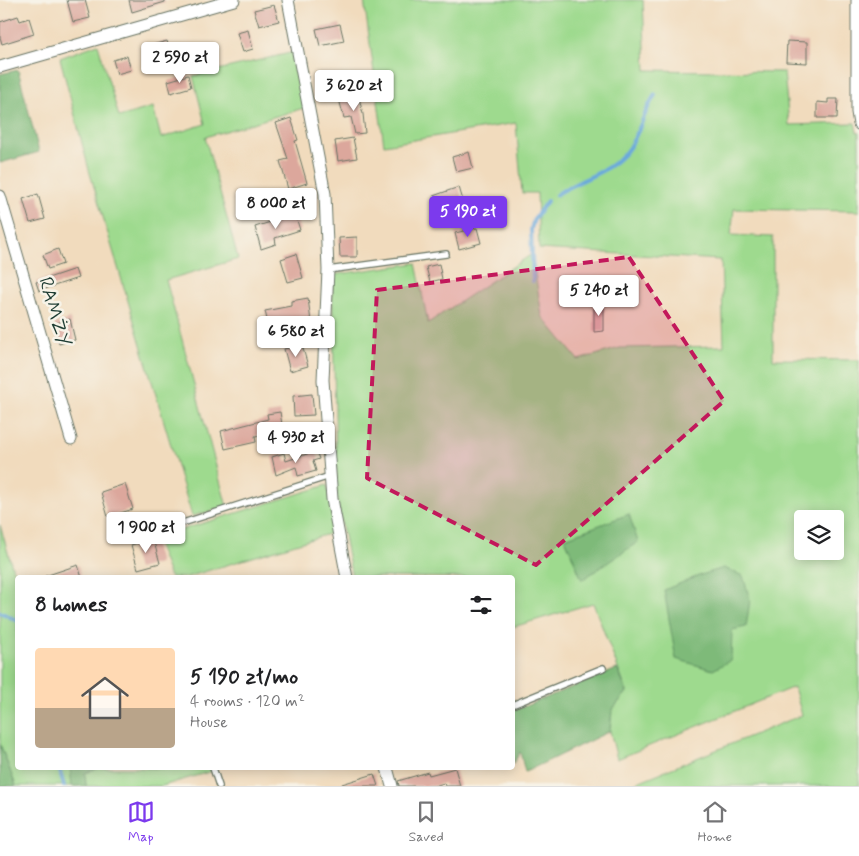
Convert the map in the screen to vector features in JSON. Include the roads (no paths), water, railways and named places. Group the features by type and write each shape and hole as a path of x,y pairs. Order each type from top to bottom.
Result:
{"street":[{"path":"0,67 234,0"},
{"path":"288,0 325,194 328,270 323,380 332,499 346,575"},
{"path":"857,0 857,112 859,124"},
{"name":"RAMŻY","path":"0,196 71,440"},
{"path":"388,770 392,786"}],"lane":[{"path":"328,270 446,254"},
{"path":"167,528 330,476"},
{"path":"515,704 603,668"},
{"path":"214,770 219,786"}],"waterway":[{"path":"556,195 599,173 622,156 632,142 655,95"},
{"path":"533,281 531,229 534,219 547,201"},
{"path":"0,612 15,620"},
{"path":"60,770 64,786"}]}
